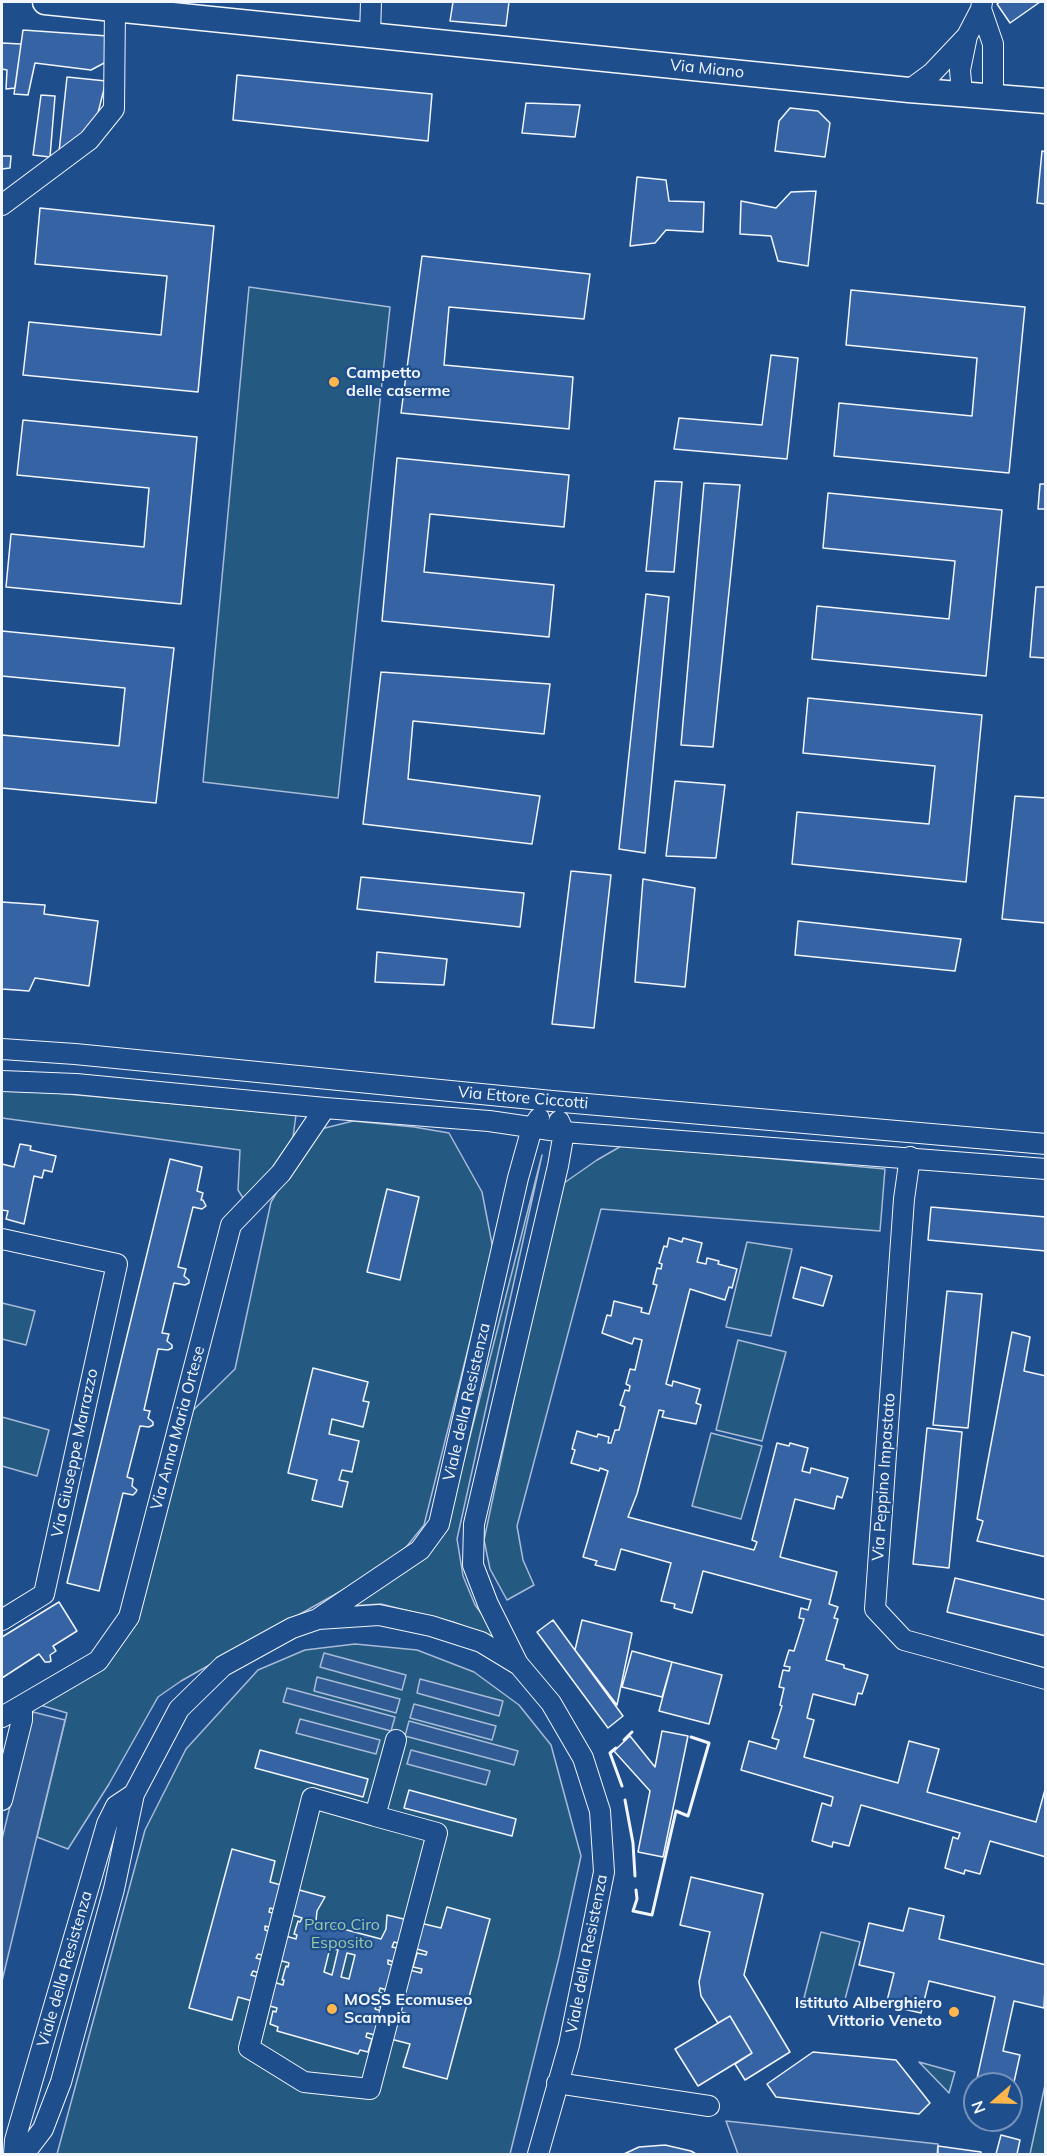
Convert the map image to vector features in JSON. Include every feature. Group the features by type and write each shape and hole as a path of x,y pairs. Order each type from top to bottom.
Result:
{"main road":[{"name":"Via Miano","path":"45,2 126,7 909,90 1046,101"}],"street":[{"path":"370,34 371,2"},
{"path":"962,94 960,70 967,36 981,5"},
{"path":"981,5 993,44 993,96"},
{"path":"2,205 89,140 114,109 126,7"},
{"path":"909,90 932,73 967,36"},
{"name":"Via Ettore Ciccotti","path":"2,1049 75,1054 552,1101 1046,1144"},
{"name":"Via Ettore Ciccotti","path":"2,1081 76,1084 519,1124 564,1132 1046,1169"},
{"path":"532,1128 552,1101"},
{"path":"552,1101 564,1132"},
{"name":"Via Anna Maria Ortese","path":"2,1718 98,1661 129,1617 231,1225 281,1173 325,1108"},
{"name":"Viale della Resistenza","path":"24,2154 43,2129 60,2082 114,1889 134,1794 179,1708 224,1666 292,1628 318,1619 420,1550 439,1524 518,1178 532,1128"},
{"name":"Viale della Resistenza","path":"538,2154 569,2045 604,1872 600,1811 583,1758 551,1703 519,1665 488,1604 474,1565 474,1524 564,1132"},
{"name":"Via Peppino Impastato","path":"910,1157 904,1199 875,1609 904,1641 1046,1679"},
{"name":"Via Giuseppe Marrazzo","path":"2,1239 117,1264 44,1594 2,1620"},
{"name":"Viale della Resistenza","path":"318,1619 379,1615 431,1626 481,1642 519,1665"},
{"path":"2,1793 22,1720 22,1706"},
{"path":"375,1816 396,1740"},
{"name":"Viale della Resistenza","path":"14,2154 15,2140 107,1824 116,1806 134,1794"},
{"path":"312,1798 375,1816 437,1833 370,2089 304,2082 249,2048 312,1798"},
{"path":"557,2083 709,2106"}],"green space":[{"path":"249,287 390,307 338,798 203,782"},
{"path":"2,1088 296,1115 293,1137 280,1170 243,1198 238,1190 240,1150 2,1118"},
{"path":"353,1121 449,1133 482,1192 493,1249 424,1525 399,1556 181,1681 158,1697 109,1784 68,1849 37,1837 67,1713 40,1705 108,1647 141,1570 178,1425 235,1369 271,1202 291,1168 321,1129"},
{"path":"623,1145 885,1169 880,1231 601,1209 517,1526 523,1560 534,1585 507,1600 490,1569 484,1540 556,1200 564,1183"},
{"path":"542,1155 457,1539 463,1576 475,1605 494,1630 494,1638 453,1622 381,1604 350,1606 446,1530"},
{"path":"747,1242 792,1249 771,1336 726,1327"},
{"path":"2,1303 35,1311 26,1345 2,1339"},
{"path":"738,1340 786,1352 762,1441 716,1430"},
{"path":"2,1417 49,1430 37,1476 2,1466"},
{"path":"711,1433 762,1446 741,1519 692,1506"},
{"name":"Parco Ciro Esposito","path":"355,1644 417,1650 474,1672 519,1705 551,1745 581,1856 559,1957 510,2154 57,2154 145,1830 186,1749 258,1670 305,1650"},
{"path":"821,1932 860,1942 843,2007 804,1998"},
{"path":"919,2062 955,2072 949,2093"},
{"path":"1045,2085 1045,2154 1030,2154"}],"shaded area":[{"path":"324,1653 406,1675 402,1690 320,1667"},
{"path":"317,1677 400,1699 396,1713 314,1691"},
{"path":"420,1679 503,1701 499,1716 417,1693"},
{"path":"287,1688 395,1717 391,1731 283,1702"},
{"path":"414,1704 496,1726 492,1740 410,1718"},
{"path":"33,1712 65,1720 2,1981 2,1839"},
{"path":"300,1719 380,1740 376,1754 296,1733"},
{"path":"409,1721 518,1751 514,1765 405,1736"},
{"path":"411,1750 490,1771 486,1785 407,1764"},
{"path":"726,2121 938,2144 937,2154 738,2154"}],"building":[{"path":"453,2 509,2 506,26 450,21"},
{"path":"1000,2 1040,2 1010,23 997,4"},
{"path":"23,30 108,36 108,61 91,70 35,63 28,95 14,94"},
{"path":"2,43 21,44 15,88 6,89 7,70 2,69"},
{"path":"237,75 432,94 428,141 233,120"},
{"path":"67,77 106,81 98,113 75,146 59,152"},
{"path":"41,95 55,96 50,157 33,155"},
{"path":"526,103 580,105 575,137 522,133"},
{"path":"790,108 818,111 830,123 825,157 775,151 779,121"},
{"path":"1042,151 1046,152 1046,204 1037,203"},
{"path":"2,156 11,156 10,168 2,169"},
{"path":"637,177 666,180 669,201 704,202 703,232 666,230 655,243 630,246"},
{"path":"816,191 808,266 778,261 771,236 740,234 741,201 776,208 791,192"},
{"path":"40,208 214,226 198,392 23,375 29,322 161,335 167,276 35,264"},
{"path":"422,256 590,274 584,319 449,307 444,365 573,377 569,429 401,413"},
{"path":"851,290 1025,307 1009,473 834,456 839,403 972,416 977,358 846,345"},
{"path":"771,355 798,358 787,459 674,449 679,418 762,425"},
{"path":"23,420 197,437 181,604 6,587 11,534 144,547 149,488 17,475"},
{"path":"397,458 569,475 564,527 430,514 424,572 554,585 549,637 382,621"},
{"path":"655,481 682,482 674,572 646,571"},
{"path":"704,483 740,485 713,747 681,745"},
{"path":"1040,484 1046,484 1046,509 1038,509"},
{"path":"828,493 1002,510 986,676 812,659 817,606 949,619 955,561 823,548"},
{"path":"1036,587 1046,587 1046,658 1030,657"},
{"path":"646,594 669,597 645,853 619,849"},
{"path":"2,631 174,648 156,803 2,788 2,735 119,746 125,688 2,676"},
{"path":"381,672 550,684 544,734 413,721 408,779 540,796 532,844 363,824"},
{"path":"808,698 982,715 966,882 792,864 797,812 929,824 935,766 803,753"},
{"path":"675,781 725,785 716,858 666,856"},
{"path":"1015,796 1046,798 1046,923 1002,919"},
{"path":"571,871 611,875 594,1028 552,1024"},
{"path":"361,877 524,893 520,927 357,909"},
{"path":"643,879 695,888 685,987 635,982"},
{"path":"2,902 45,905 44,914 98,921 89,986 35,978 29,991 2,989"},
{"path":"798,921 961,939 955,971 795,955"},
{"path":"377,952 447,959 444,985 375,982"},
{"path":"20,1144 31,1146 30,1150 56,1156 52,1172 44,1170 42,1178 34,1176 24,1224 6,1219 8,1211 2,1210 2,1164 14,1167"},
{"path":"170,1159 202,1167 197,1191 203,1193 201,1200 206,1206 202,1209 193,1207 178,1267 186,1269 184,1276 189,1283 185,1285 174,1283 162,1333 169,1334 167,1341 172,1348 158,1349 144,1410 150,1411 148,1418 153,1425 140,1426 127,1477 133,1479 132,1486 137,1490 133,1495 123,1493 99,1591 67,1583"},
{"path":"387,1189 419,1197 400,1280 367,1272"},
{"path":"931,1207 1046,1217 1046,1251 928,1240"},
{"path":"669,1238 682,1242 683,1238 702,1243 697,1262 706,1264 707,1258 719,1261 718,1264 737,1269 732,1288 729,1287 725,1300 690,1289 666,1384 672,1386 673,1381 700,1389 696,1403 701,1405 696,1424 662,1417 664,1411 659,1410 637,1494 628,1517 754,1550 757,1542 752,1540 777,1443 789,1446 790,1443 808,1448 802,1471 810,1473 811,1468 848,1478 842,1498 837,1496 834,1509 795,1499 780,1557 837,1572 829,1604 838,1607 834,1618 838,1619 826,1660 868,1675 862,1694 858,1693 855,1705 813,1694 807,1718 814,1720 804,1757 898,1783 909,1741 939,1749 927,1792 1036,1822 1046,1786 1046,1857 990,1841 980,1874 965,1870 964,1874 945,1868 953,1837 958,1839 960,1833 861,1805 849,1846 833,1842 832,1847 812,1841 822,1803 831,1806 833,1797 741,1770 749,1741 776,1749 779,1740 772,1738 782,1706 780,1705 784,1688 779,1687 783,1670 789,1671 790,1667 784,1666 789,1650 794,1651 804,1619 799,1618 801,1608 808,1610 811,1600 703,1571 692,1613 674,1608 675,1604 661,1601 671,1563 621,1549 615,1570 595,1565 597,1561 583,1557 608,1471 600,1468 599,1471 571,1463 575,1450 572,1449 577,1431 597,1437 598,1434 609,1437 608,1443 611,1443 615,1430 619,1430 625,1407 620,1405 625,1390 629,1391 630,1386 626,1384 630,1369 635,1370 642,1340 634,1338 632,1344 602,1333 607,1315 611,1316 614,1301 642,1308 641,1312 649,1314 657,1285 653,1284 657,1268 661,1269 662,1264 659,1263"},
{"path":"801,1267 832,1276 823,1306 793,1298"},
{"path":"947,1291 982,1294 968,1428 933,1425"},
{"path":"1012,1332 1030,1337 1024,1371 1046,1376 1046,1557 977,1541 983,1521 977,1519"},
{"path":"313,1368 368,1382 363,1401 369,1402 363,1427 332,1419 329,1434 359,1441 352,1472 342,1470 339,1480 348,1482 342,1507 312,1500 317,1480 288,1473"},
{"path":"927,1428 962,1432 949,1568 913,1564"},
{"path":"955,1578 1046,1600 1046,1636 947,1612"},
{"path":"59,1602 77,1631 53,1646 56,1651 50,1655 51,1661 45,1662 39,1654 2,1678 2,1637"},
{"path":"553,1620 623,1716 608,1728 537,1632"},
{"path":"582,1620 632,1633 617,1705 575,1650"},
{"path":"632,1651 672,1662 662,1697 622,1687"},
{"path":"672,1662 722,1675 709,1724 659,1711"},
{"path":"662,1731 688,1736 663,1857 638,1852 650,1791 614,1751 630,1736 655,1767"},
{"path":"260,1750 368,1779 363,1797 255,1768"},
{"path":"409,1790 516,1819 512,1836 404,1808"},
{"path":"232,1849 275,1861 270,1882 325,1897 317,1911 316,1921 324,1924 381,1939 386,1929 387,1915 441,1928 447,1907 490,1919 447,2079 403,2067 410,2044 367,2033 366,2037 372,2039 368,2052 360,2050 358,2054 277,2031 278,2027 270,2024 273,2011 276,2012 277,2008 238,1997 232,2020 189,2008","holes":["270,1908 302,1918 300,1922 298,1921 294,1934 297,1935 296,1939 265,1930 265,1926 275,1929 279,1915 269,1912","394,1942 427,1952 426,1955 417,1953 413,1967 422,1969 421,1973 388,1964 388,1960 393,1962 397,1948 392,1947","330,1948 338,1950 332,1975 324,1972","347,1953 355,1955 349,1979 341,1977","258,1954 289,1963 282,1980 284,1980 283,1985 251,1975 253,1971 263,1974 267,1961 256,1958","380,1988 414,1998 412,2001 404,1999 401,2012 408,2014 407,2018 375,2009 376,2006 381,2007 384,1994 379,1992"]},
{"path":"691,1877 763,1894 744,1975 790,2052 745,2080 735,2064 752,2053 730,2016 718,2023 701,1996 699,1982 710,1932 680,1925"},
{"path":"909,1908 944,1916 939,1939 1046,1965 1044,2008 1014,2001 1003,2051 1020,2055 1016,2072 978,2072 995,1997 929,1981 921,2013 886,2005 894,1973 859,1965 869,1923 903,1931"},
{"path":"730,2016 752,2053 698,2086 675,2049"},
{"path":"813,2052 896,2060 930,2103 919,2114 776,2097 767,2084"},
{"path":"1001,2135 1020,2140 1017,2154 996,2154"},
{"path":"665,2145 696,2154 624,2154 639,2147"},
{"path":"938,2146 981,2152 981,2154 938,2154"}],"wall":[{"path":"624,1740 632,1732"},
{"path":"636,1890 637,1899 633,1911 652,1915 676,1811 688,1816 709,1743 691,1737"},
{"path":"616,1748 610,1753 622,1786"},
{"path":"625,1800 633,1843 635,1876"}],"place":[{"name":"Campetto delle caserme","path":"334,382"},
{"name":"MOSS Ecomuseo Scampia","path":"332,2009"},
{"name":"Istituto Alberghiero Vittorio Veneto","path":"954,2012"}]}
